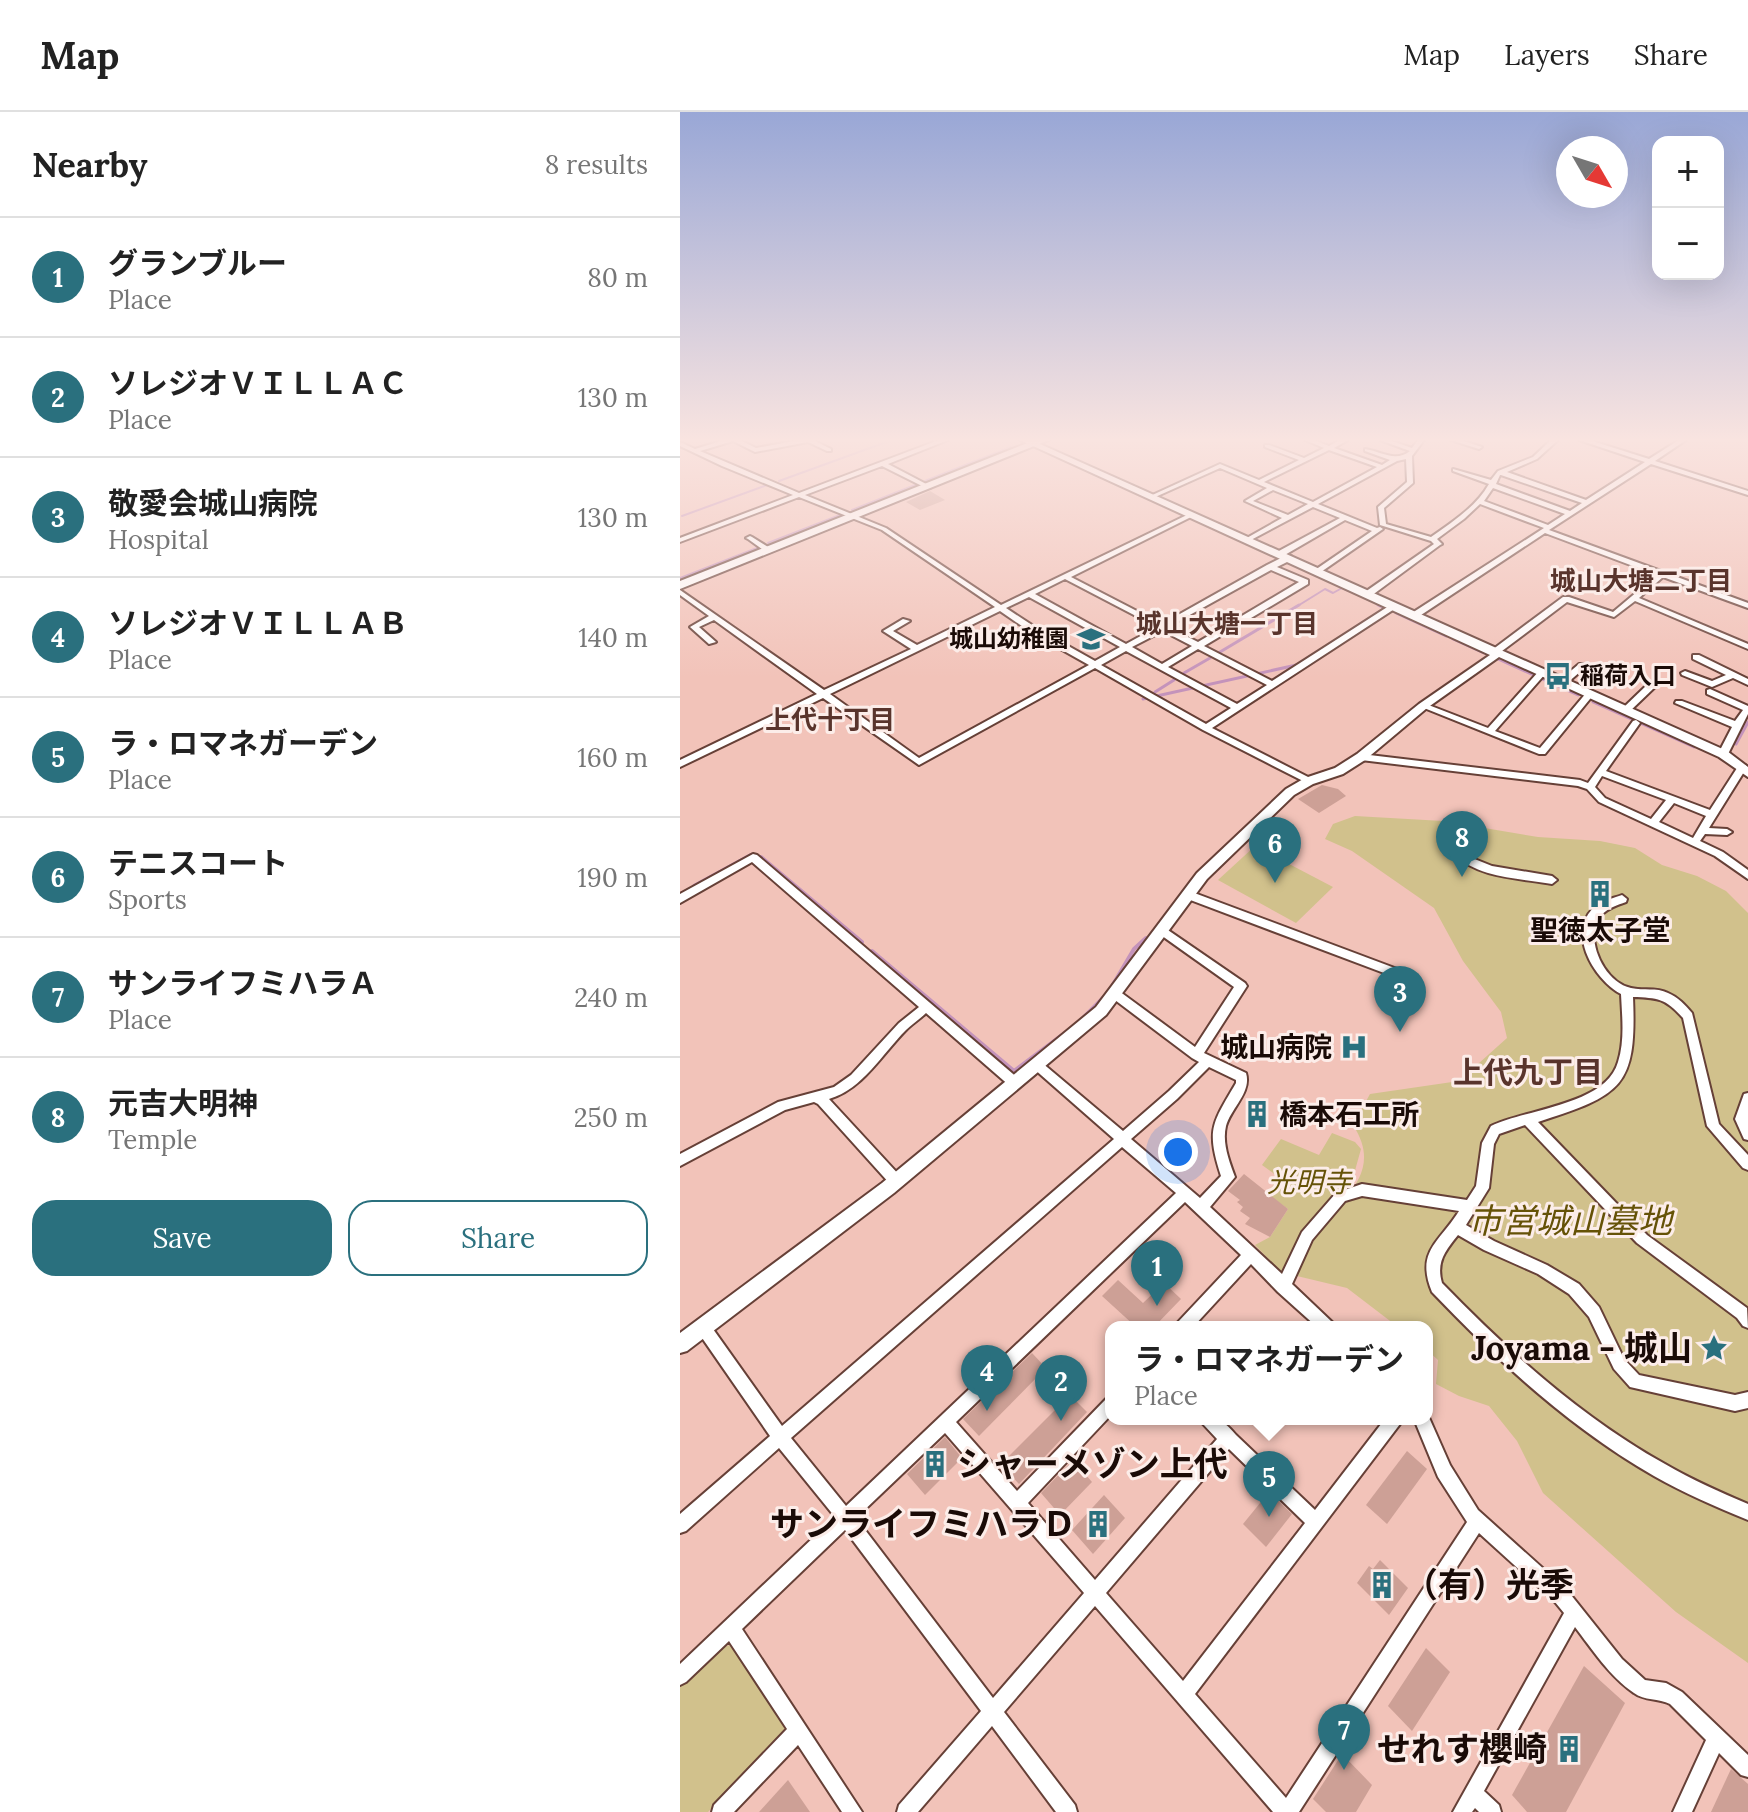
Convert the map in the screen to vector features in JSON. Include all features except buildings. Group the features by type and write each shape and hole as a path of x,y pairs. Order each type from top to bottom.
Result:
{"main road":[{"path":"680,585 847,519"}],"street":[{"path":"680,540 735,519"},
{"path":"862,519 884,529 1002,608 1095,665 1206,728 1309,781"},
{"path":"680,764 1182,519"},
{"path":"1201,519 1415,615 1539,675 1563,682 1626,710 1638,720 1723,754 1745,770 1695,842"},
{"path":"1247,540 1286,519"},
{"path":"680,592 919,762 1270,567 1342,519"},
{"path":"1349,519 1438,543 1368,594"},
{"path":"1380,519 1380,528"},
{"path":"1432,539 1458,519"},
{"path":"1524,519 1748,606"},
{"path":"1415,615 1563,519"},
{"path":"1318,572 1380,528"},
{"path":"750,538 769,550"},
{"path":"1162,667 1305,582 1270,567"},
{"path":"680,1344 896,1181 1101,1011 1202,876 1290,792 1309,781 1339,771 1361,757 1423,706 1495,656 1495,652 1566,599 1611,616 1636,599 1662,574"},
{"path":"1064,576 1273,685"},
{"path":"1029,594 1237,708"},
{"path":"1636,599 1748,647"},
{"path":"1206,728 1395,606"},
{"path":"712,642 694,627 714,617"},
{"path":"906,621 887,631 917,649"},
{"path":"1696,657 1748,682"},
{"path":"1563,682 1581,667 1598,676"},
{"path":"1685,673 1712,684 1733,675"},
{"path":"1490,731 1539,675"},
{"path":"1626,710 1651,686"},
{"path":"1710,692 1748,709 1736,725 1723,754"},
{"path":"1423,706 1542,752 1590,694"},
{"path":"1679,703 1736,725"},
{"path":"1590,787 1638,720"},
{"path":"1361,757 1575,781 1590,787 1602,800 1719,854 1748,875"},
{"path":"1600,772 1713,815"},
{"path":"1654,822 1672,799"},
{"path":"1704,831 1727,832"},
{"path":"1460,854 1468,862 1552,880"},
{"path":"683,893 753,857 1015,1083"},
{"path":"1189,895 1396,973"},
{"path":"1622,899 1600,908 1591,921 1588,940 1592,955 1604,975 1627,991 1664,994 1688,1016 1713,1126 1748,1164"},
{"path":"680,1525 1121,1139 1202,1058 1241,986 1162,930"},
{"path":"1627,991 1626,1061 1619,1078 1584,1103 1503,1126 1491,1136 1482,1188 1457,1227 1434,1253 1430,1264 1432,1275 1445,1295 1513,1363 1559,1403 1658,1472 1748,1512"},
{"path":"1115,994 1202,1058 1242,1077 1242,1084 1218,1130 1216,1143 1228,1177 1201,1207"},
{"path":"680,1160 782,1106 838,1091 849,1084 926,1007"},
{"path":"1037,1065 1201,1207 1320,1321"},
{"path":"814,1097 822,1100 896,1181"},
{"path":"1748,1098 1741,1119 1748,1135"},
{"path":"1527,1119 1631,1228 1748,1321"},
{"path":"1283,1287 1307,1236 1341,1197 1362,1190 1470,1207"},
{"path":"680,1676 1184,1194"},
{"path":"1457,1227 1468,1236 1533,1266 1587,1301 1614,1359 1622,1372 1635,1382 1735,1403 1748,1400"},
{"path":"1189,1321 1251,1254"},
{"path":"703,1327 780,1437 846,1518 1068,1812"},
{"path":"1017,1503 1105,1410"},
{"path":"946,1422 1287,1812 1477,1521"},
{"path":"1215,1425 1315,1521"},
{"path":"1185,1693 1390,1425"},
{"path":"1425,1425 1444,1471 1477,1521 1574,1611 1616,1665 1641,1688 1666,1692 1748,1768"},
{"path":"906,1812 1229,1437"},
{"path":"1462,1812 1574,1611"},
{"path":"731,1628 853,1812"},
{"path":"721,1812 799,1730"},
{"path":"1682,1812 1717,1736"},
{"path":"1474,1794 1492,1812"}],"green space":[{"name":"市営城山墓地","path":"1355,816 1443,821 1538,837 1600,841 1635,848 1662,865 1697,876 1726,891 1748,913 1748,1663 1676,1612 1543,1493 1517,1441 1489,1406 1436,1384 1438,1360 1433,1355 1433,1321 1390,1321 1347,1288 1297,1276 1310,1241 1346,1198 1362,1172 1362,1142 1353,1125 1370,1094 1459,1081 1507,1038 1501,1012 1463,961 1434,908 1352,851 1325,839 1333,824"},
{"path":"1255,846 1333,887 1296,923 1218,880"},
{"name":"光明寺","path":"1332,1133 1355,1142 1361,1149 1349,1192 1334,1198 1281,1272 1255,1245 1270,1237 1288,1209 1266,1193 1280,1178 1262,1165 1281,1139 1319,1155"},
{"path":"731,1645 787,1729 708,1812 680,1812 680,1686 721,1647"}],"waterway":[{"path":"768,543 829,519"},
{"path":"680,578 757,548"},
{"path":"1296,607 1325,589 1333,593 1342,588 1354,593"},
{"path":"1366,597 1382,607"},
{"path":"1220,652 1299,605"},
{"path":"1378,605 1382,607"},
{"path":"1396,613 1446,636"},
{"path":"1453,639 1484,653"},
{"path":"1184,673 1210,658"},
{"path":"1498,659 1578,695"},
{"path":"1143,699 1301,664"},
{"path":"1155,692 1174,680"},
{"path":"1593,702 1694,747"},
{"path":"1736,744 1748,722"},
{"path":"694,886 751,855"},
{"path":"761,857 862,942"},
{"path":"1111,988 1134,949 1146,938"},
{"path":"872,951 1014,1071 1062,1035"},
{"path":"1081,1020 1103,998"}],"place":[{"name":"城山幼稚園","path":"1091,639"},
{"name":"稲荷入口","path":"1558,676"},
{"name":"元吉大明神","path":"1462,877"},
{"name":"テニスコート","path":"1275,883"},
{"name":"聖徳太子堂","path":"1600,894"},
{"name":"敬愛会城山病院","path":"1400,1032"},
{"name":"城山病院","path":"1354,1047"},
{"name":"橋本石工所","path":"1257,1114"},
{"name":"グランブルー","path":"1157,1306"},
{"name":"Joyama - 城山","path":"1714,1348"},
{"name":"ソレジオＶＩＬＬＡＢ","path":"987,1411"},
{"name":"ソレジオＶＩＬＬＡＣ","path":"1061,1421"},
{"name":"シャーメゾン上代","path":"935,1464"},
{"name":"ラ・ロマネガーデン","path":"1269,1517"},
{"name":"サンライフミハラＤ","path":"1098,1524"},
{"name":"（有）光季","path":"1382,1585"},
{"name":"せれす櫻崎","path":"1569,1749"},
{"name":"サンライフミハラＡ","path":"1344,1770"}],"district":[{"name":"城山大塘二丁目","path":"1641,581"},
{"name":"城山大塘一丁目","path":"1227,624"},
{"name":"上代十丁目","path":"830,720"},
{"name":"上代九丁目","path":"1528,1073"}]}
